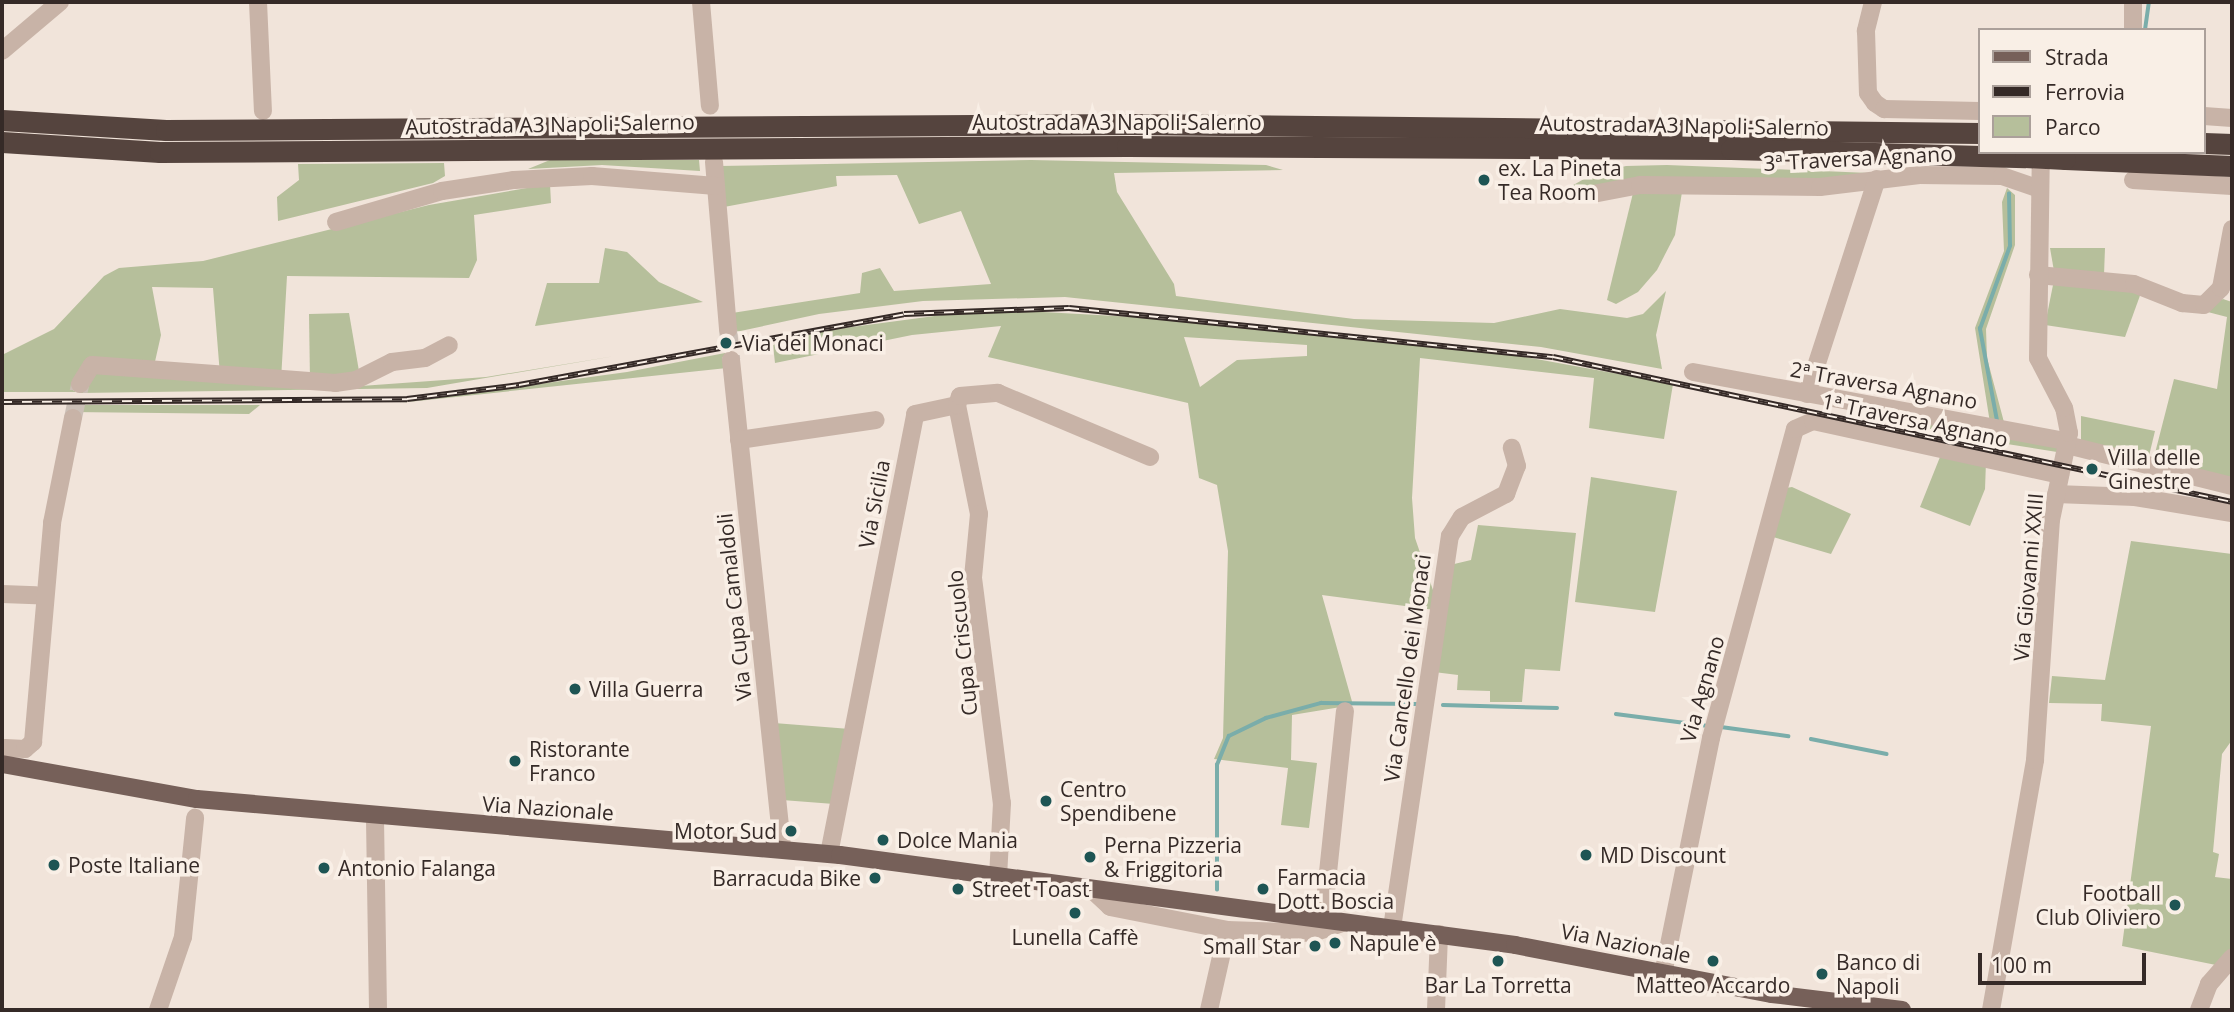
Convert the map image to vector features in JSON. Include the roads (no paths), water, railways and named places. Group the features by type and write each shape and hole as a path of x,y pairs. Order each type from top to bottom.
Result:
{"highway":[{"name":"Autostrada A3 Napoli-Salerno","path":"2,120 166,130 1147,124 1979,133"},
{"name":"Autostrada A3 Napoli-Salerno","path":"2,142 160,152 1127,146 1692,148 1979,154"},
{"path":"2206,143 2232,144"},
{"name":"Autostrada A3 Napoli-Salerno","path":"1984,154 2232,166"}],"main road":[{"name":"Via Nazionale","path":"2,761 196,810 375,818 829,854 1439,934 1662,974 1902,1010"}],"street":[{"path":"2,51 60,2"},
{"path":"258,2 263,111"},
{"path":"701,2 710,106"},
{"path":"1873,2 1866,31 1868,93 1875,103 1884,109 1979,111"},
{"path":"2133,2 2133,28"},
{"path":"2206,116 2232,118"},
{"name":"Via Giovanni XXIII","path":"1991,1010 2035,760 2056,494 2067,443 2068,420 2038,358 2040,189 2033,155"},
{"path":"714,162 728,330"},
{"path":"336,222 442,191 514,180 592,176 716,186"},
{"name":"3ª Traversa Agnano","path":"1593,194 1640,185 1820,187 1877,180 2002,176 2040,189"},
{"path":"1807,394 1877,180"},
{"path":"2133,180 2232,186"},
{"path":"2038,275 2134,284 2182,303 2204,305 2221,288 2232,229"},
{"path":"80,384 92,365 335,383 356,380 392,362 425,359 449,345"},
{"name":"Via Cupa Camaldoli","path":"731,360 782,849"},
{"name":"2ª Traversa Agnano","path":"1693,372 2067,443 2232,486"},
{"name":"Via Sicilia","path":"829,854 915,414 957,405 960,396 998,393 1150,457"},
{"name":"Cupa Criscuolo","path":"957,405 979,514 974,578 1002,803 998,877"},
{"path":"2,761 5,748 25,749 33,742 52,523 73,418"},
{"path":"739,440 876,419"},
{"name":"1ª Traversa Agnano","path":"1801,422 2060,475"},
{"name":"Via Agnano","path":"1662,974 1711,738 1795,429 1801,422"},
{"name":"Via Cancello dei Monaci","path":"1392,928 1450,536 1462,517 1506,494 1517,466 1512,448"},
{"path":"2056,494 2135,497 2232,513"},
{"path":"2,594 36,595"},
{"path":"1323,920 1345,711"},
{"path":"158,1010 183,937 196,810"},
{"path":"375,818 378,1010"},
{"name":"Via Nazionale","path":"1091,889 1110,907 1227,930 1313,933 1342,923"},
{"path":"1209,1010 1227,930"},
{"path":"1436,1010 1439,934"},
{"path":"2199,1010 2209,984 2232,958"}],"waterway":[{"path":"2145,28 2149,2"},
{"path":"1997,421 1980,329 2010,246 2009,194"},
{"path":"1217,890 1217,765 1229,736 1266,718 1321,703 1416,704"},
{"path":"1443,705 1557,708"},
{"path":"1616,714 1708,726"},
{"path":"1721,727 1788,736"},
{"path":"1811,739 1887,754"}],"tunnel":[{"path":"728,329 731,360"},
{"path":"73,418 80,384"}],"railway":[{"path":"2,402 407,399 519,385 904,314 1069,308 1553,357 2232,502"}],"place":[{"name":"ex. La Pineta Tea Room","path":"1484,180"},
{"name":"Via dei Monaci","path":"726,343"},
{"name":"Villa delle Ginestre","path":"2092,469"},
{"name":"Villa Guerra","path":"575,689"},
{"name":"Ristorante Franco","path":"515,761"},
{"name":"Centro Spendibene","path":"1046,801"},
{"name":"Motor Sud","path":"791,831"},
{"name":"Dolce Mania","path":"883,840"},
{"name":"MD Discount","path":"1586,855"},
{"name":"Perna Pizzeria & Friggitoria","path":"1090,857"},
{"name":"Poste Italiane","path":"54,865"},
{"name":"Antonio Falanga","path":"324,868"},
{"name":"Barracuda Bike","path":"875,878"},
{"name":"Street Toast","path":"958,889"},
{"name":"Farmacia Dott. Boscia","path":"1263,889"},
{"name":"Football Club Oliviero","path":"2175,905"},
{"name":"Lunella Caffè","path":"1075,913"},
{"name":"Napule è","path":"1335,943"},
{"name":"Small Star","path":"1315,946"},
{"name":"Bar La Torretta","path":"1498,961"},
{"name":"Matteo Accardo","path":"1713,961"},
{"name":"Banco di Napoli","path":"1822,974"}]}
